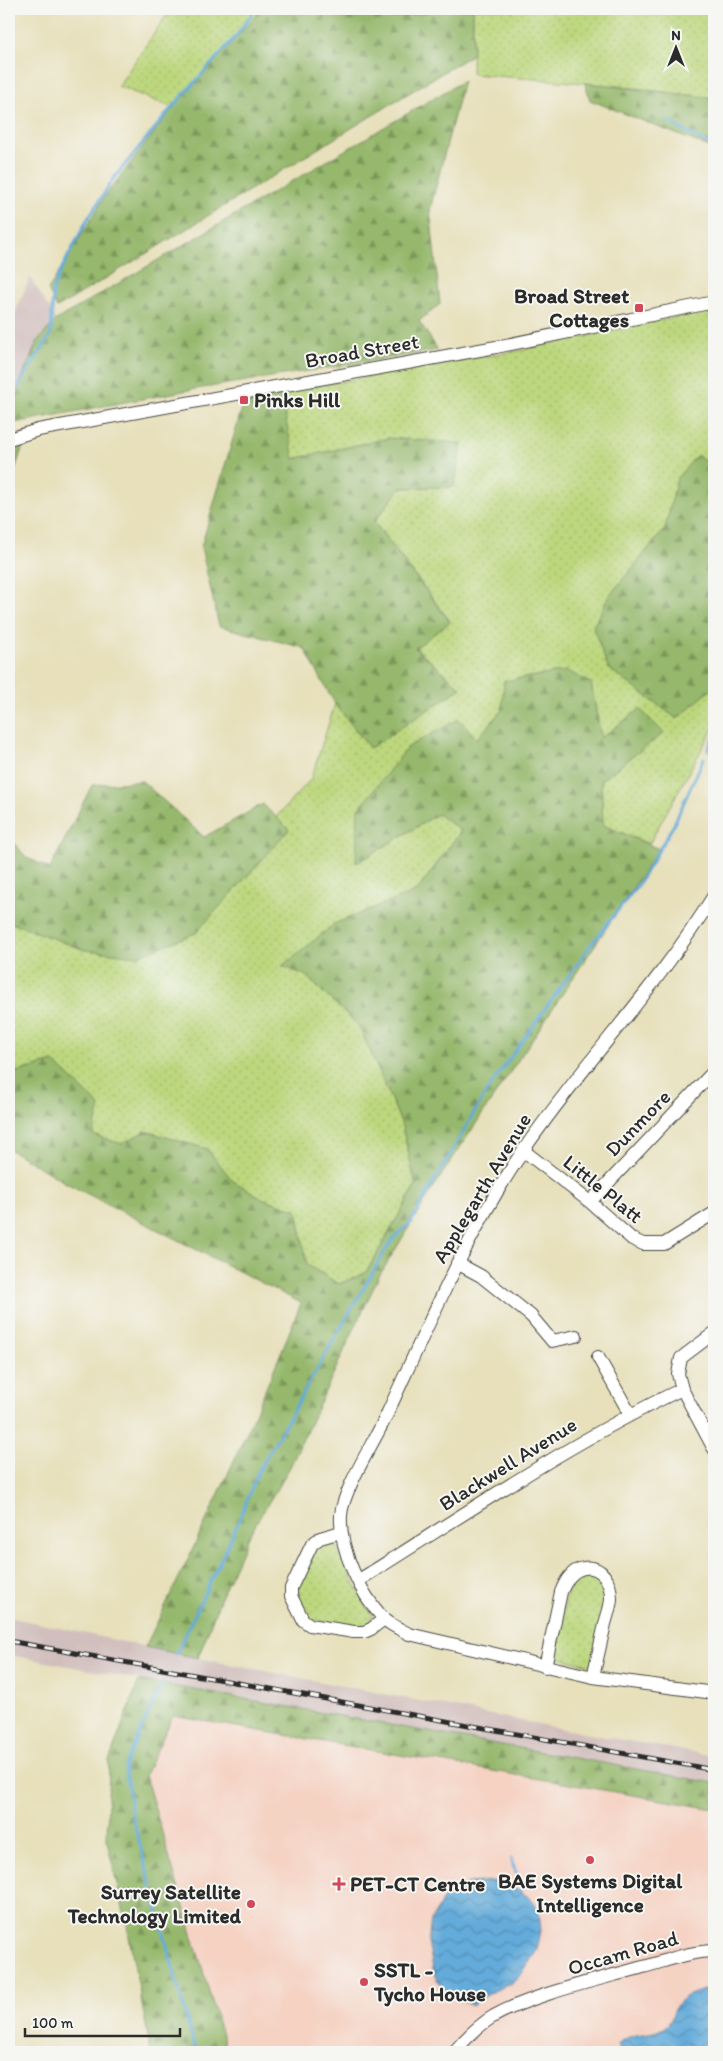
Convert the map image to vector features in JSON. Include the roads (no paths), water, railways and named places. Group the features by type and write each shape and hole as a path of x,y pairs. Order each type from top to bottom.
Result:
{"street":[{"name":"Broad Street","path":"13,438 38,430 496,347 714,302"},
{"name":"Applegarth Avenue","path":"714,895 697,924 571,1086 503,1183 457,1263 384,1422 344,1499 341,1514 341,1532 344,1548 367,1597 384,1619 409,1634 593,1677 714,1693"},
{"name":"Dunmore","path":"590,1202 714,1071"},
{"name":"Little Platt","path":"524,1151 590,1202 632,1239 643,1244 664,1244 714,1213"},
{"path":"457,1263 481,1276 531,1316 552,1341"},
{"path":"714,1333 681,1358 678,1374 682,1389 714,1449"},
{"path":"545,1353 552,1341 576,1336"},
{"path":"598,1357 630,1414"},
{"name":"Blackwell Avenue","path":"359,1580 563,1452 630,1414 682,1389"},
{"path":"341,1532 320,1538 312,1544 290,1588 291,1596 303,1620 310,1625 364,1632 371,1630 384,1619"},
{"path":"546,1667 561,1592 566,1581 574,1572 582,1568 593,1568 602,1573 607,1579 611,1599 593,1677"},
{"name":"Occam Road","path":"454,2052 480,2025 494,2016 542,1997 694,1953 714,1951"}],"water":[{"path":"491,1881 505,1883 534,1902 539,1911 541,1931 537,1950 521,1975 511,1985 507,1984 475,2002 473,2006 446,1995 434,1974 428,1941 431,1920 445,1896 452,1890 470,1883"},
{"path":"714,1987 714,2052 618,2052 620,2048 617,2046 626,2038 657,2031 666,2026 676,2006 683,1999"}],"waterway":[{"path":"9,401 51,334 53,290 59,274 87,220 114,178 169,111 236,36 256,9"},
{"path":"666,120 709,145"},
{"path":"708,750 714,736"},
{"path":"176,1654 238,1523 258,1472 386,1249 394,1238 410,1223 488,1089 590,946 638,885 673,826 704,758"},
{"path":"163,1682 125,1765 132,1815 193,2042 198,2052"},
{"path":"511,1859 522,1888 519,1892"}],"railway":[{"path":"9,1641 714,1770"}],"place":[{"name":"Broad Street Cottages","path":"639,308"},
{"name":"Pinks Hill","path":"244,400"},
{"name":"BAE Systems Digital Intelligence","path":"590,1860"},
{"name":"PET-CT Centre","path":"339,1884"},
{"name":"Surrey Satellite Technology Limited","path":"251,1904"},
{"name":"SSTL - Tycho House","path":"364,1982"}]}
